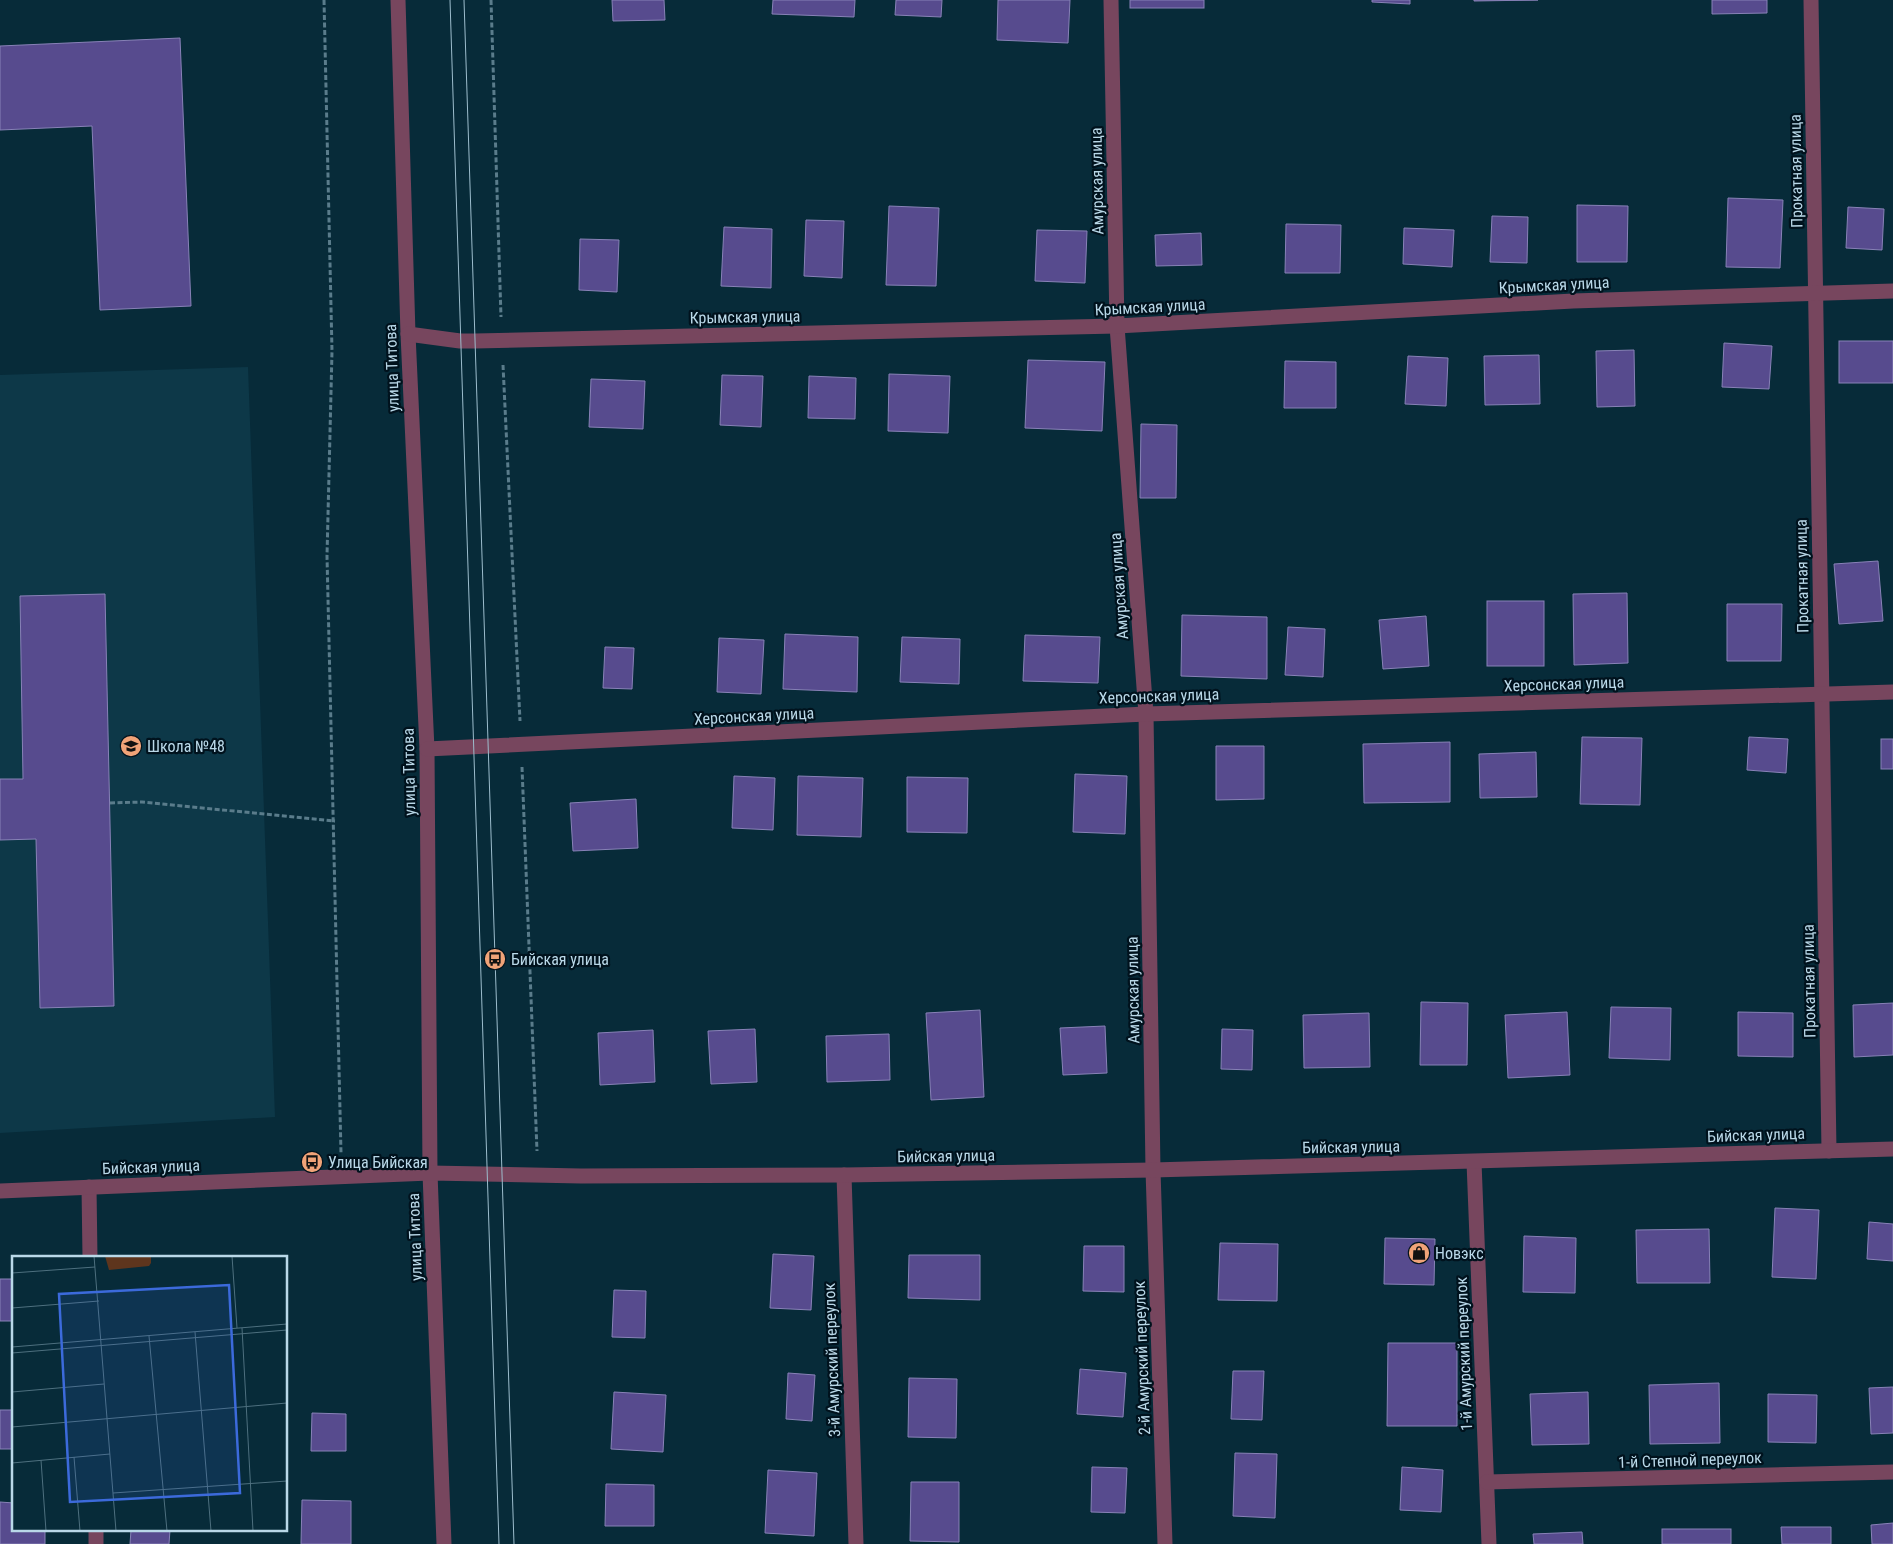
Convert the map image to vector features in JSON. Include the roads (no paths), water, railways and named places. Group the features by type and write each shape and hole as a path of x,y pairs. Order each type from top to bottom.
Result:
{"street":[{"name":"улица Титова","path":"398,0 408,334 427,749 430,1173 444,1544"},
{"name":"Амурская улица","path":"1111,0 1117,326 1146,714 1153,1170"},
{"name":"Прокатная улица","path":"1811,0 1814,294 1829,1151"},
{"name":"Крымская улица","path":"408,334 460,341 1117,326 1573,301 1893,291"},
{"name":"Херсонская улица","path":"427,749 1146,714 1893,692"},
{"name":"Бийская улица","path":"0,1191 430,1173 538,1176 844,1175 1153,1170 1893,1149"},
{"name":"1-й Амурский переулок","path":"1474,1162 1490,1544"},
{"name":"2-й Амурский переулок","path":"1153,1170 1165,1544"},
{"name":"3-й Амурский переулок","path":"844,1175 856,1544"},
{"path":"89,1187 90,1256"},
{"name":"1-й Степной переулок","path":"1487,1482 1893,1472"}],"tram line":[{"path":"450,0 499,1544"},
{"path":"464,0 514,1544"}],"place":[{"name":"Школа №48","path":"131,746"},
{"name":"Бийская улица","path":"495,959"},
{"name":"Улица Бийская","path":"312,1162"},
{"name":"Новэкс","path":"1419,1253"}]}
